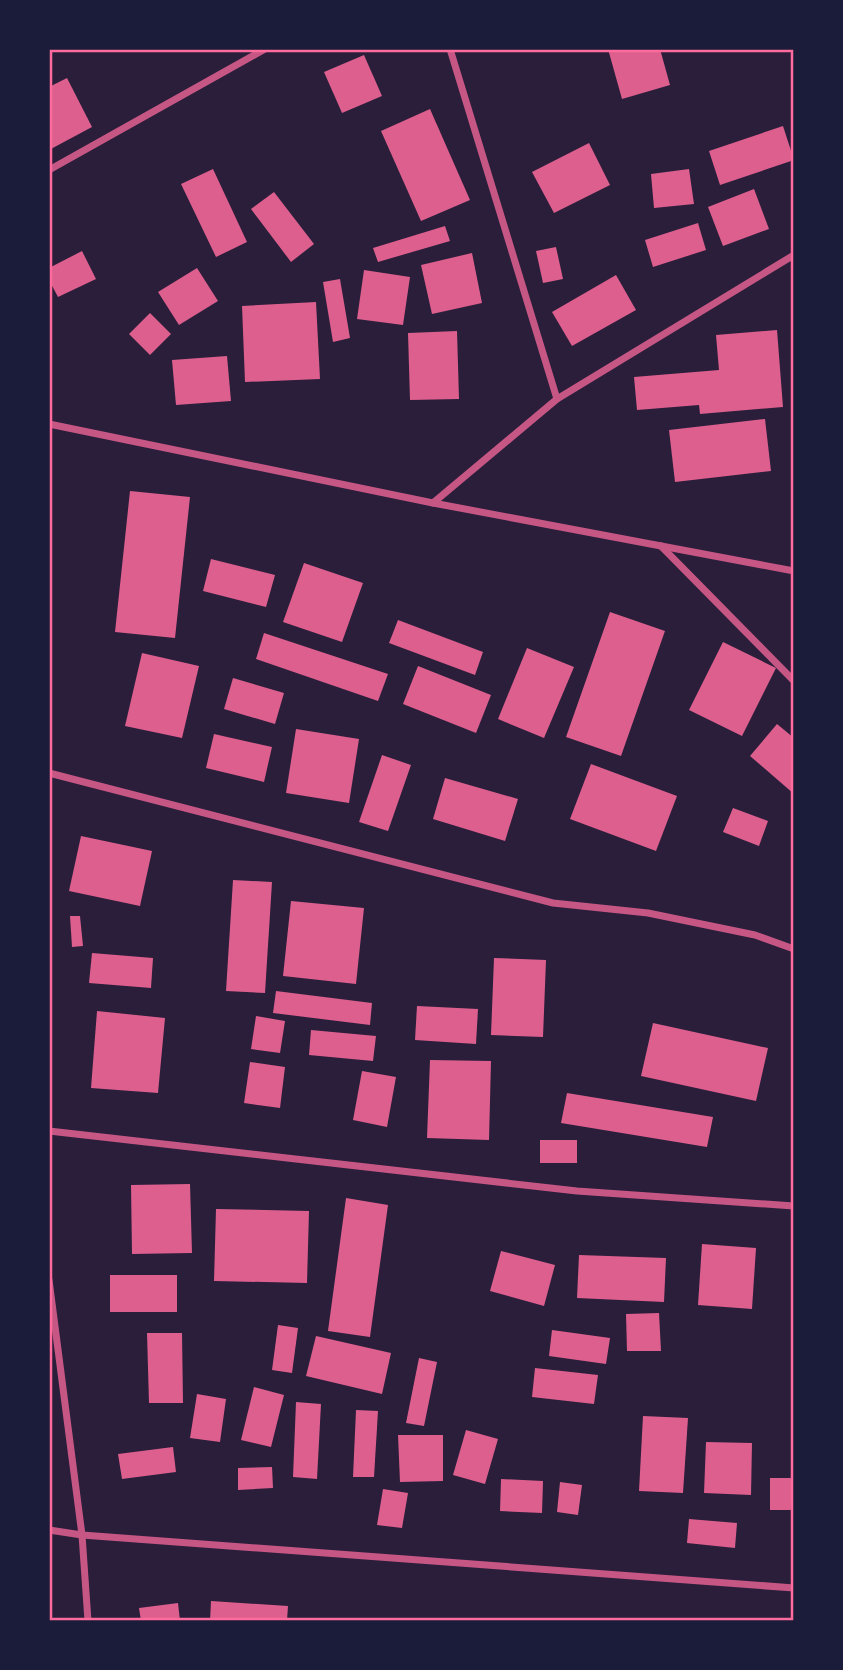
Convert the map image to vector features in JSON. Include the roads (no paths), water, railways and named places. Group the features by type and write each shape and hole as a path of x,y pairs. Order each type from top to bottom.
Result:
{"street":[{"path":"49,170 265,49"},
{"path":"450,49 557,399"},
{"path":"433,503 557,399 794,255"},
{"path":"49,424 433,503 794,570"},
{"path":"660,545 794,681"},
{"path":"49,773 553,903 648,913 755,935 794,949"},
{"path":"49,1131 577,1191 794,1206"},
{"path":"49,1280 82,1535 88,1621"},
{"path":"49,1530 82,1535 794,1588"}]}
